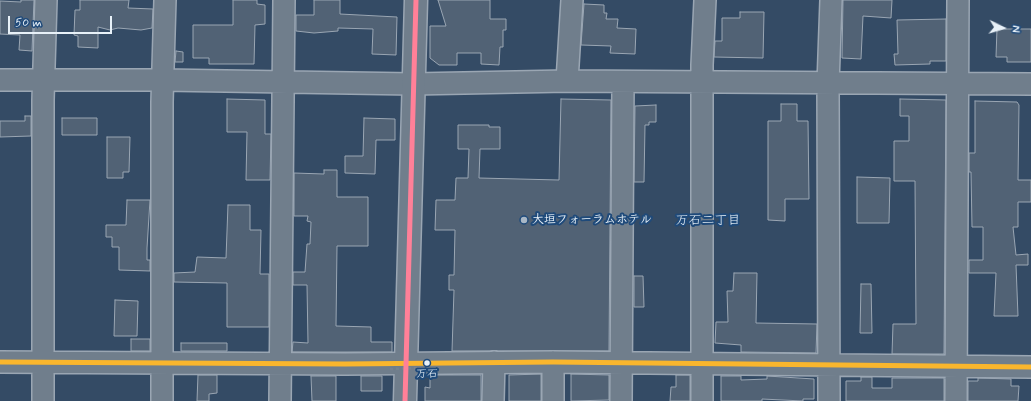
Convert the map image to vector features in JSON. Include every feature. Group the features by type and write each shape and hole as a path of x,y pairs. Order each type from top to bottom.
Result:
{"main road":[{"path":"405,401 416,0"}],"street":[{"path":"43,401 44,81 46,0"},
{"path":"162,401 163,80 165,0"},
{"path":"280,401 284,0"},
{"path":"567,81 572,0"},
{"path":"702,401 702,83 705,0"},
{"path":"829,401 828,84 832,0"},
{"path":"956,401 958,0"},
{"path":"0,80 163,80 413,84 567,81 623,83 1031,84"},
{"path":"621,401 623,83"},
{"path":"0,362 280,363 406,367 494,362 1031,367"},
{"path":"494,362 494,401"},
{"path":"553,362 553,401"}],"building":[{"path":"21,0 34,0 32,51 19,50 20,35 0,34 0,1 21,2"},
{"path":"80,0 129,0 128,8 153,9 152,28 141,30 118,28 110,30 98,27 98,48 78,47 78,36 74,35 75,10 80,10"},
{"path":"233,0 257,0 257,4 265,5 265,24 255,25 254,64 209,64 209,58 193,58 193,25 233,25"},
{"path":"314,0 340,0 340,14 397,17 396,55 372,54 373,29 338,28 338,31 314,33 296,31 296,15 314,15"},
{"path":"438,0 490,0 490,19 506,19 506,30 503,30 503,47 500,47 499,65 481,64 481,53 457,53 457,65 439,65 430,58 430,26 446,26"},
{"path":"843,0 892,0 891,18 863,16 861,59 842,58"},
{"path":"584,4 604,5 604,13 607,13 606,19 618,19 617,28 636,29 635,54 610,53 611,46 581,45"},
{"path":"740,12 764,12 763,58 714,57 715,41 722,41 722,18 740,18"},
{"path":"946,19 946,61 930,61 930,64 895,65 894,54 898,54 897,20"},
{"path":"997,29 1031,29 1031,62 1007,62 1007,57 996,57"},
{"path":"176,51 183,52 183,62 175,62"},
{"path":"227,99 265,100 265,134 271,134 270,180 246,180 247,132 227,132"},
{"name":"大垣フォーラムホテル","path":"561,99 611,100 609,351 452,351 454,290 449,290 449,275 454,275 455,230 435,230 436,200 455,200 456,178 468,178 469,149 458,149 458,125 489,125 489,127 500,127 500,149 480,149 479,178 559,180"},
{"path":"900,99 946,100 944,354 892,354 893,324 916,324 915,181 894,181 894,141 909,141 909,116 900,116"},
{"path":"975,101 1017,102 1019,105 1018,180 1031,180 1031,202 1018,202 1018,227 1013,227 1016,255 1028,254 1028,265 1016,265 1018,316 994,316 996,273 969,273 969,260 983,260 983,227 972,227 971,172 969,172 969,153 975,153"},
{"path":"781,104 797,104 797,121 808,121 809,199 785,199 785,221 768,220 768,121 781,121"},
{"path":"656,105 656,122 649,122 649,125 645,125 644,182 634,182 635,106"},
{"path":"25,116 31,116 31,136 0,137 0,121 25,121"},
{"path":"62,118 97,118 97,135 62,135"},
{"path":"364,118 395,119 395,140 376,140 375,174 345,173 345,156 363,156"},
{"path":"107,137 130,137 129,172 123,172 123,178 107,178"},
{"path":"324,170 337,170 337,197 368,197 368,246 337,246 336,326 371,327 371,342 392,342 392,352 292,352 293,342 308,343 307,285 293,285 293,272 305,272 307,244 310,244 311,222 307,221 308,216 294,216 294,173 324,174"},
{"path":"857,177 890,178 889,223 857,223"},
{"path":"127,200 150,200 147,260 150,260 150,271 119,270 119,247 112,247 112,237 106,237 106,225 126,225"},
{"path":"228,205 250,205 250,230 261,230 260,274 269,274 269,327 227,327 227,283 174,282 174,273 195,272 197,257 226,258"},
{"path":"734,273 757,273 756,323 817,324 816,353 741,352 741,345 715,343 716,322 728,322 727,291 733,291"},
{"path":"634,276 643,276 644,307 634,307"},
{"path":"861,284 871,284 872,333 860,333"},
{"path":"115,300 138,301 137,336 114,336"},
{"path":"131,339 150,339 150,351 131,351"},
{"path":"181,343 227,343 227,351 181,351"},
{"path":"541,374 541,401 509,401 509,375"},
{"path":"571,374 609,375 609,400 571,401"},
{"path":"198,375 217,375 217,393 209,394 209,401 197,401"},
{"path":"430,375 481,375 481,401 425,401 425,387 430,388"},
{"path":"676,375 690,375 690,401 670,401 671,387 676,387"},
{"path":"311,376 336,376 336,401 312,401"},
{"path":"361,376 382,376 382,391 361,391"},
{"path":"721,376 741,376 741,380 767,379 767,376 814,379 814,399 803,399 803,401 762,399 762,401 721,401"},
{"path":"861,377 872,377 872,388 892,388 892,378 944,378 944,401 846,401 846,381 861,381"},
{"path":"978,378 1011,379 1011,386 1019,386 1018,401 968,401 968,381 978,381"}],"transit line":[{"path":"405,401 416,0"},
{"path":"0,362 345,364 553,362 1031,367"}],"place":[{"name":"大垣フォーラムホテル","path":"524,220"},
{"name":"万石","path":"427,363"}],"district":[{"name":"万石二丁目","path":"708,221"}]}
